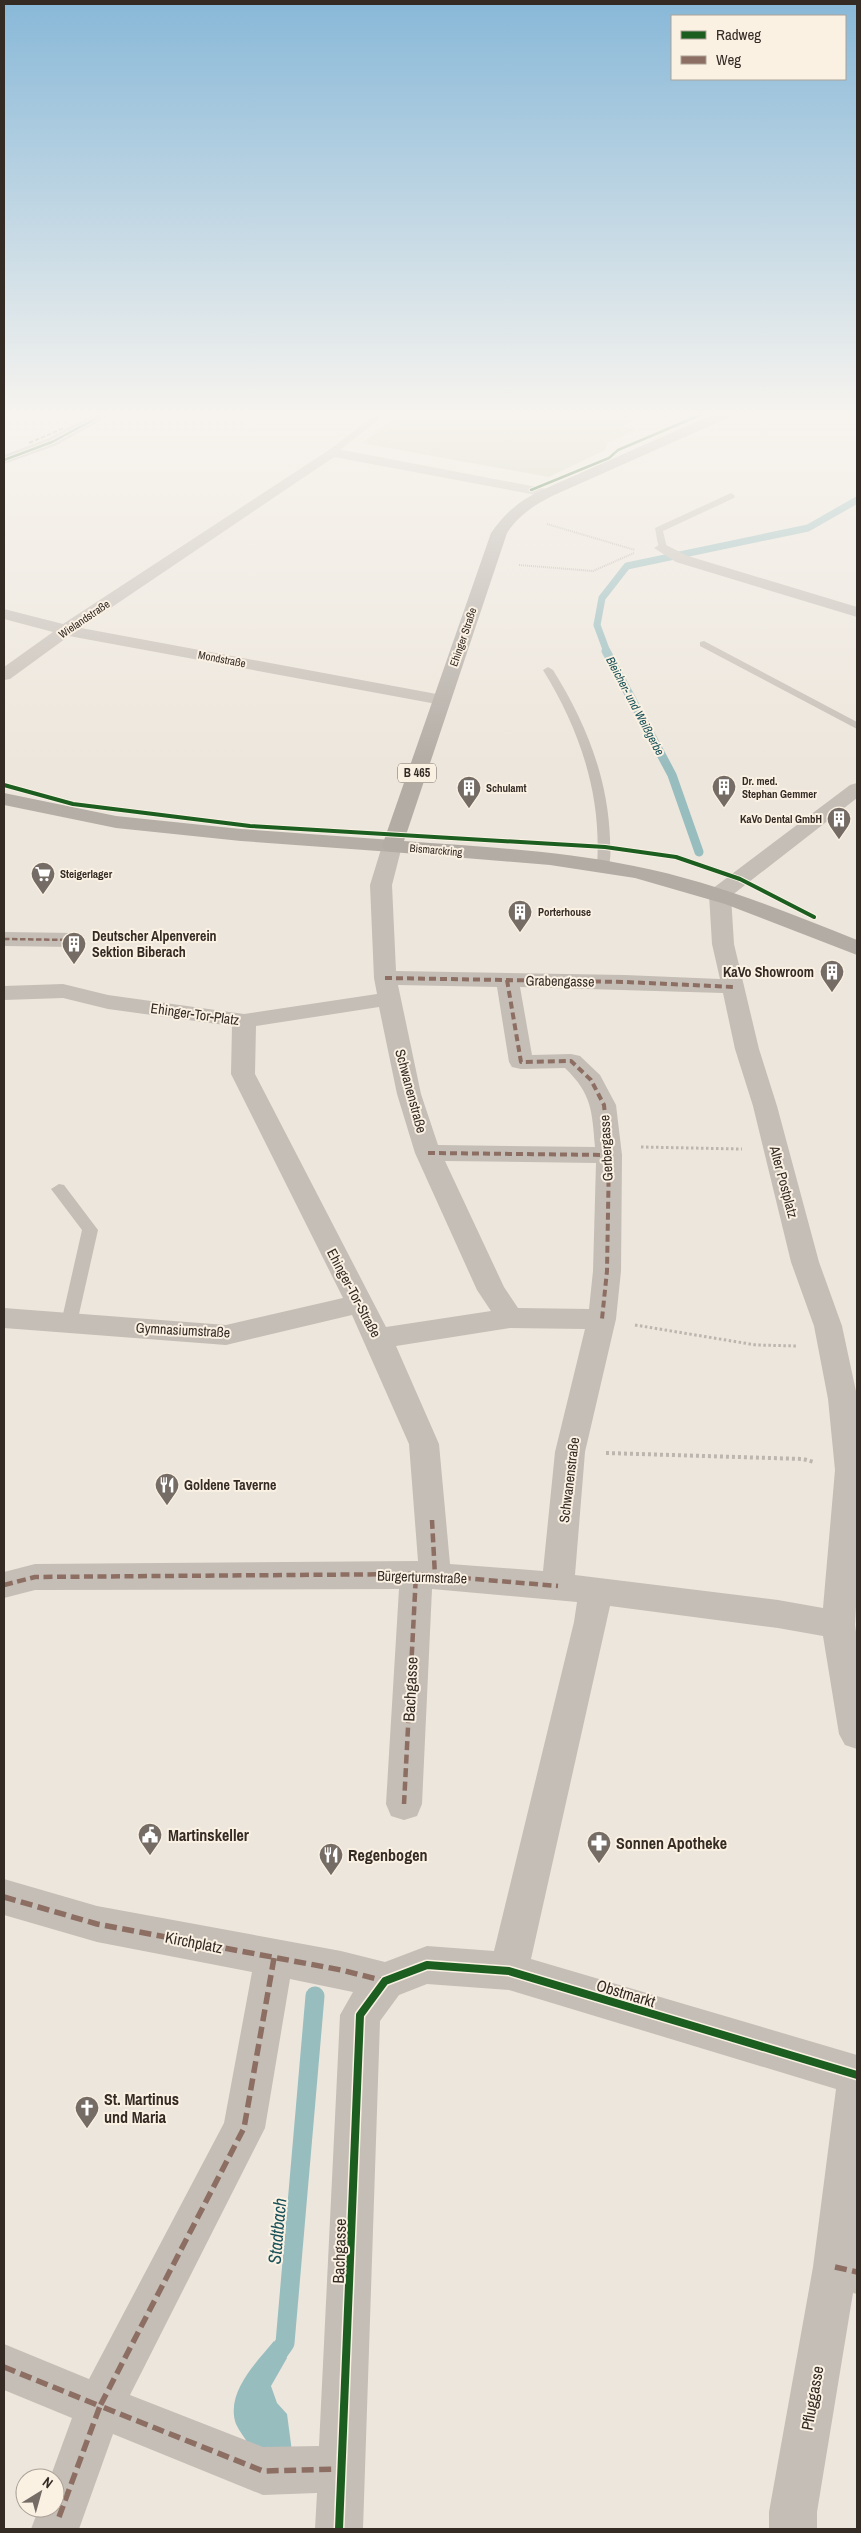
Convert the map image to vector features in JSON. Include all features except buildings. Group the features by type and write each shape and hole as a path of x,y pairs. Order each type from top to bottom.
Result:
{"main road":[{"name":"Ehinger Straße","path":"392,846 500,531"},
{"name":"Bismarckring","path":"4,799 116,822 242,835 392,846 603,866 720,894 857,948"}],"street":[{"name":"Wielandstraße","path":"4,675 66,630 214,531"},
{"path":"662,548 682,559 857,612"},
{"name":"Mondstraße","path":"4,614 66,630 442,700"},
{"path":"720,894 857,789"},
{"name":"Schwanenstraße","path":"392,846 381,885 386,988 409,1094 428,1153 491,1290 510,1318"},
{"name":"Alter Postplatz","path":"720,894 723,944 747,1049 765,1106 805,1262 833,1347 843,1399 853,1470"},
{"path":"4,939 75,940"},
{"name":"Grabengasse","path":"386,988 507,980 734,986"},
{"name":"Gerbergasse","path":"507,980 521,1062 571,1061 591,1080 604,1105 608,1150 607,1271 602,1319"},
{"name":"Ehinger-Tor-Platz","path":"4,993 63,991 108,1002 244,1021 386,988"},
{"name":"Ehinger-Tor-Straße","path":"244,1021 243,1074 358,1304 378,1339 424,1444 432,1520 425,1575"},
{"path":"428,1153 608,1150"},
{"name":"Gymnasiumstraße","path":"4,1318 226,1336 358,1304"},
{"path":"378,1339 510,1318 602,1319"},
{"name":"Schwanenstraße","path":"558,1586 570,1452 602,1319"},
{"path":"853,1470 838,1625 857,1734"},
{"name":"Bürgerturmstraße","path":"4,1585 34,1577 425,1575 558,1586 595,1593 778,1614 838,1625"},
{"name":"Bachgasse","path":"404,1804 425,1575"},
{"path":"510,1971 591,1622 595,1593"},
{"name":"Kirchplatz","path":"4,1897 97,1924 385,1981"},
{"path":"57,2523 100,2406 244,2128 274,1958"},
{"name":"Obstmarkt","path":"385,1981 426,1965 510,1971 857,2075"},
{"name":"Bachgasse","path":"339,2529 343,2468 360,2015 385,1981"},
{"name":"Pfluggasse","path":"793,2529 793,2512 846,2270 857,2081"},
{"path":"4,2367 263,2471 343,2468"}],"lane":[{"path":"658,531 662,548"},
{"path":"704,644 857,726"},
{"path":"548,670 571,710 589,754 606,838 603,866"},
{"path":"59,1188 90,1230 69,1323"}],"path":[{"path":"489,562 593,571 638,551 570,531"},
{"path":"608,1150 775,1150"},
{"path":"602,1319 756,1344 833,1347"},
{"path":"570,1452 803,1459 853,1470"}],"water":[{"path":"274,2341 287,2358 271,2386 277,2403 287,2414 293,2459 249,2445 236,2424 234,2412 238,2390 244,2379"}],"waterway":[{"name":"Bleicher- und Weißgerbe","path":"607,652 597,625 602,598 627,566 793,531"},
{"name":"Bleicher- und Weißgerbe","path":"606,651 672,775 699,852"},
{"name":"Stadtbach","path":"271,2363 285,2343 315,1996"}],"marked path":[{"path":"4,939 75,940"},
{"path":"385,978 625,982 734,987"},
{"path":"507,980 521,1062 571,1061 591,1080 604,1105 609,1155 607,1271 602,1319"},
{"path":"428,1153 609,1155"},
{"path":"432,1520 435,1576"},
{"path":"4,1585 35,1577 416,1574 558,1586"},
{"path":"404,1804 416,1574"},
{"path":"4,1897 97,1924 341,1970 385,1981"},
{"path":"4,2367 100,2406 244,2128 274,1958"},
{"path":"835,2267 857,2272"},
{"path":"65,2501 100,2406 263,2471 343,2469"}],"cycle path":[{"path":"4,785 73,804 250,826 605,847 676,857 740,879 814,917"},
{"path":"339,2529 360,2015 385,1981 427,1965 509,1971 857,2075"}],"place":[{"name":"Dr. med. Stephan Gemmer","path":"724,808"},
{"name":"Schulamt","path":"469,809"},
{"name":"KaVo Dental GmbH","path":"839,840"},
{"name":"Steigerlager","path":"43,895"},
{"name":"Porterhouse","path":"520,933"},
{"name":"Deutscher Alpenverein Sektion Biberach","path":"74,965"},
{"name":"KaVo Showroom","path":"832,993"},
{"name":"Goldene Taverne","path":"167,1506"},
{"name":"Martinskeller","path":"150,1856"},
{"name":"Sonnen Apotheke","path":"599,1864"},
{"name":"Regenbogen","path":"331,1876"},
{"name":"St. Martinus und Maria","path":"87,2129"}]}
